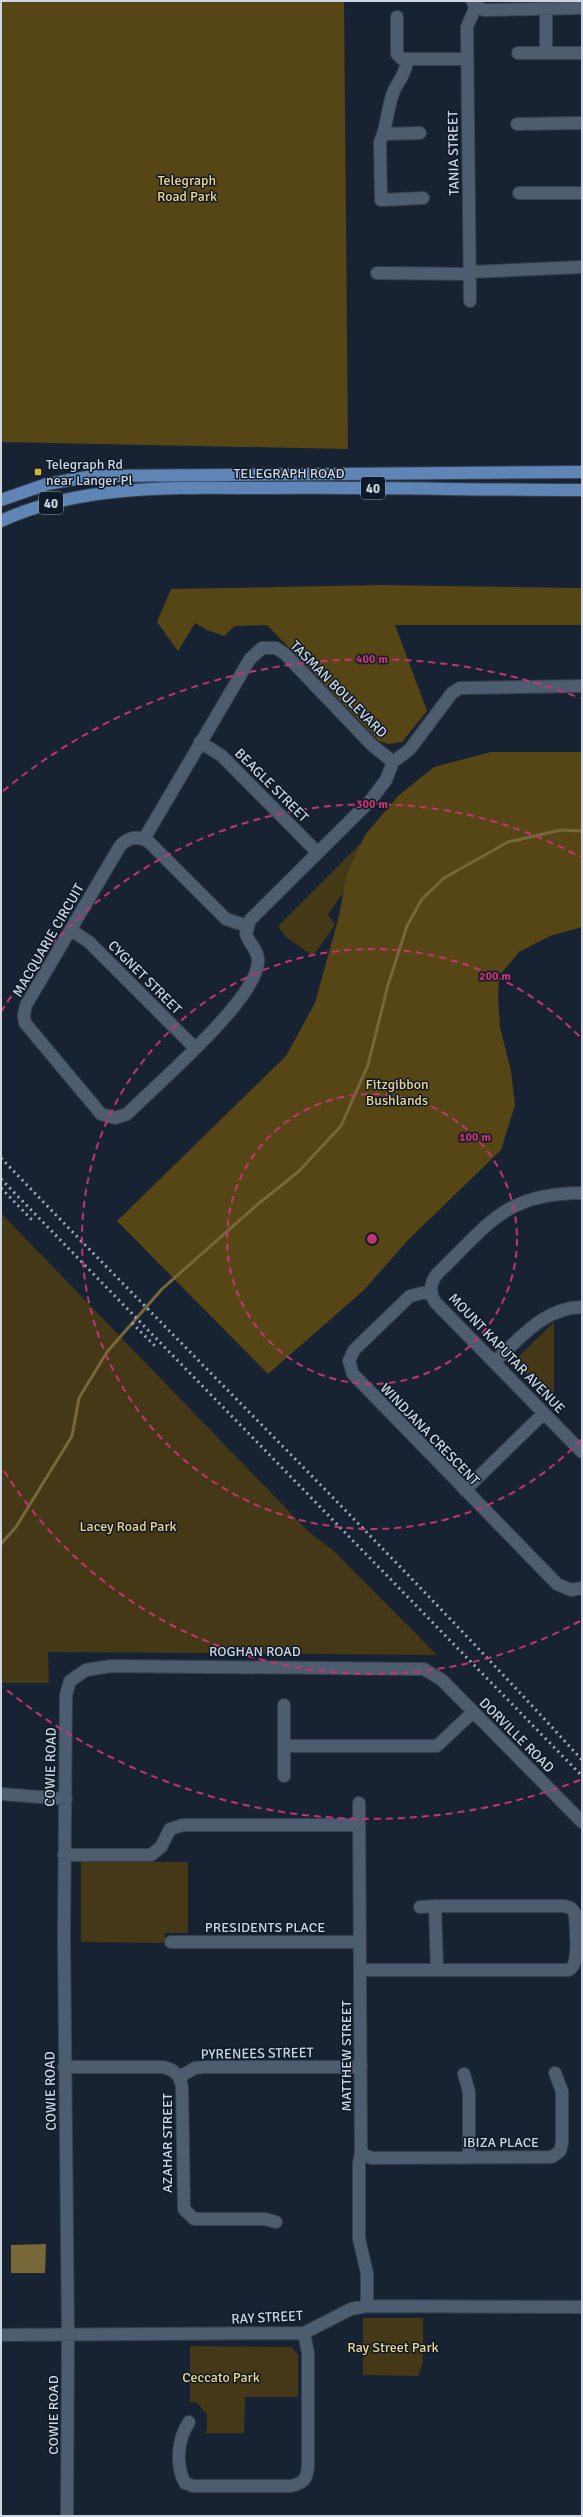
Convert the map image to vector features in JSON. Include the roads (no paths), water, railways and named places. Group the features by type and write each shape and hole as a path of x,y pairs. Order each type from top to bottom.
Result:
{"main road":[{"name":"TELEGRAPH ROAD","path":"1,500 58,481 114,475 582,472"},
{"name":"TELEGRAPH ROAD","path":"1,521 27,510 63,500 163,489 352,487 582,490"}],"street":[{"path":"474,4 484,10 582,8"},
{"name":"TANIA STREET","path":"470,301 467,26 474,4"},
{"path":"546,9 546,53"},
{"path":"396,17 397,54 407,61 467,59"},
{"path":"518,53 582,53"},
{"path":"407,61 405,74 392,94 384,134 380,142 381,200 423,198"},
{"path":"518,124 582,123"},
{"path":"384,134 420,133"},
{"path":"519,194 582,192"},
{"path":"377,273 469,273 582,267"},
{"name":"TASMAN BOULEVARD","path":"144,839 200,742 255,653 262,648 271,647 285,654 372,745 393,762"},
{"path":"144,839 226,919 247,926 253,916 318,853 374,795 386,780 393,762 410,749 452,693 460,688 582,686"},
{"name":"BEAGLE STREET","path":"200,742 222,756 318,853"},
{"name":"MACQUARIE CIRCUIT","path":"144,839 131,838 120,846 26,1005 24,1018 28,1027 101,1114 115,1118 127,1114 232,1011 256,972 258,958 248,937 247,926"},
{"name":"CYGNET STREET","path":"71,930 89,942 195,1048"},
{"name":"MOUNT KAPUTAR AVENUE","path":"582,1193 537,1196 518,1203 498,1215 438,1273 432,1281 431,1291 435,1302 582,1452"},
{"name":"WINDJANA CRESCENT","path":"431,1291 410,1296 354,1350 350,1357 349,1365 358,1381 557,1584 571,1590 582,1588"},
{"path":"494,1362 543,1318 564,1309 582,1307"},
{"path":"465,1490 544,1413"},
{"name":"ROGHAN ROAD","path":"80,1672 111,1666 196,1665 413,1667 430,1670"},
{"name":"DORVILLE ROAD","path":"430,1670 442,1680 582,1822"},
{"name":"COWIE ROAD","path":"67,2516 68,2335 64,2067 66,1690 72,1678 80,1672"},
{"path":"284,1705 284,1776"},
{"path":"284,1746 437,1746 473,1712"},
{"path":"1,1794 66,1799"},
{"name":"MATTHEW STREET","path":"359,1804 361,1970 361,2154 359,2162 359,2239 367,2273 367,2306"},
{"path":"64,1855 150,1855 161,1847 170,1829 183,1825 359,1825"},
{"path":"435,1906 436,1969"},
{"path":"361,1970 436,1969 556,1971 569,1970 573,1967 576,1960 575,1913 570,1908 564,1906 420,1907"},
{"name":"PRESIDENTS PLACE","path":"171,1942 360,1942"},
{"path":"64,2067 165,2068 172,2070 179,2077"},
{"name":"PYRENEES STREET","path":"179,2077 195,2068 205,2067 361,2068"},
{"name":"IBIZA PLACE","path":"361,2154 372,2158 552,2157 560,2151 562,2143 562,2091 555,2073"},
{"path":"464,2074 469,2092 469,2157"},
{"name":"AZAHAR STREET","path":"179,2077 182,2088 184,2209 194,2219 266,2219 276,2222"},
{"name":"RAY STREET","path":"1,2335 304,2333 351,2309 367,2306 582,2307"},
{"path":"189,2422 181,2434 180,2468 185,2483 201,2486 291,2486 301,2484 307,2478 308,2466 308,2352 304,2333"}],"waterway":[{"path":"1,1544 16,1527 72,1436 79,1398 107,1352 162,1289 258,1204 298,1172 341,1126 368,1065 388,985 407,926 422,899 444,878 508,842 561,830 582,831"}],"railway":[{"path":"1,1158 439,1607 582,1760"},
{"path":"1,1179 582,1776"},
{"path":"1,1188 33,1221"},
{"path":"132,1323 156,1347"}],"place":[{"name":"Telegraph Rd near Langer Pl","path":"38,472"}],"park label":[{"name":"Telegraph Road Park","path":"187,188"},
{"name":"Fitzgibbon Bushlands","path":"397,1092"},
{"name":"Lacey Road Park","path":"128,1526"},
{"name":"Ray Street Park","path":"393,2347"},
{"name":"Ceccato Park","path":"221,2377"}]}
